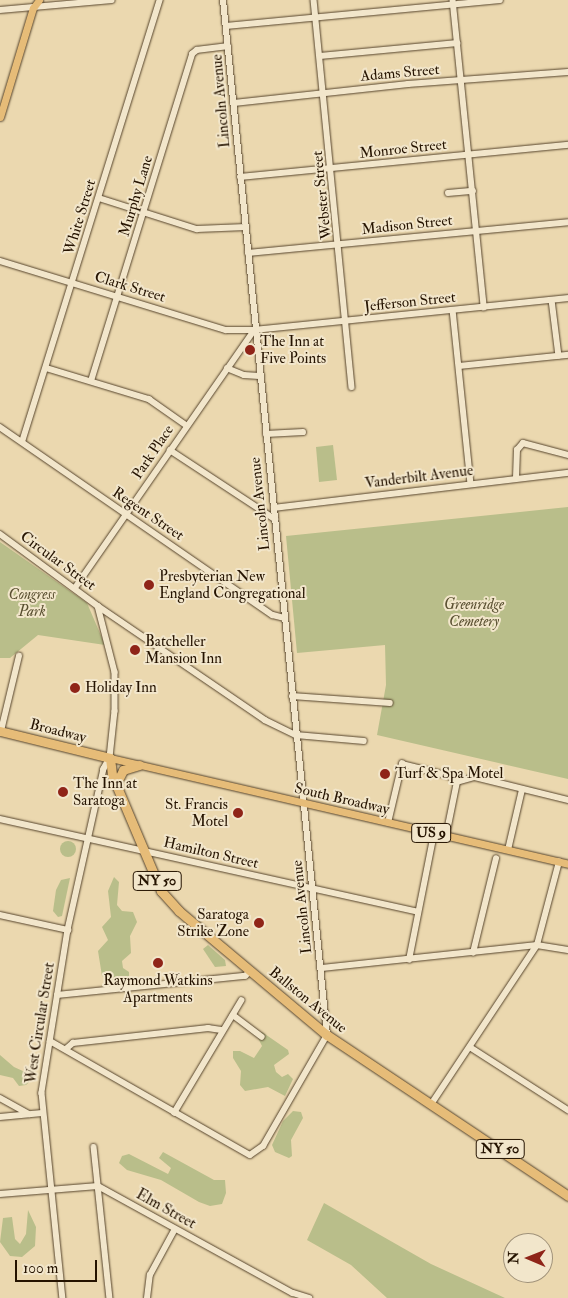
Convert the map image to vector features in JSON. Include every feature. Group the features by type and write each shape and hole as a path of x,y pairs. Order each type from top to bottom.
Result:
{"highway":[{"name":"Broadway","path":"1,731 110,758"},
{"name":"Ballston Avenue","path":"110,758 116,785 168,900 327,1035 432,1103 568,1196"},
{"path":"116,785 123,770 138,765"}],"main road":[{"path":"30,0 33,8"},
{"path":"0,117 33,8 39,0"},
{"name":"South Broadway","path":"110,758 568,864"}],"street":[{"path":"0,10 112,0"},
{"name":"White Street","path":"22,442 160,0"},
{"name":"Lincoln Avenue","path":"223,0 246,227 254,330 274,508 312,889 322,968 327,1035"},
{"name":"Webster Street","path":"314,0 340,244 352,387"},
{"path":"226,26 453,2 500,0"},
{"path":"453,2 484,307"},
{"path":"320,56 458,43"},
{"name":"Murphy Lane","path":"92,381 192,54 197,50 228,46"},
{"name":"Adams Street","path":"234,102 461,80 568,72"},
{"name":"Monroe Street","path":"240,177 568,145"},
{"path":"448,193 473,191"},
{"path":"99,198 197,229 246,227"},
{"name":"Madison Street","path":"248,253 568,222"},
{"name":"Clark Street","path":"0,261 119,296 216,328 254,330"},
{"name":"Jefferson Street","path":"254,330 568,298"},
{"path":"552,300 559,356"},
{"path":"453,310 471,484"},
{"name":"Park Place","path":"75,588 186,425 254,330"},
{"path":"459,366 568,355"},
{"path":"46,368 149,399 186,425"},
{"path":"228,368 244,375 259,376"},
{"name":"Regent Street","path":"0,427 273,615 284,618"},
{"path":"266,434 303,432"},
{"path":"516,478 517,450 523,442 568,455"},
{"path":"170,450 275,519"},
{"name":"Vanderbilt Avenue","path":"274,508 568,473"},
{"name":"Circular Street","path":"0,534 98,606 115,672 116,711 110,758"},
{"path":"98,606 265,720 296,736 364,741"},
{"path":"1,731 20,656"},
{"path":"292,696 390,703"},
{"name":"West Circular Street","path":"62,1298 42,1113 50,1041 68,930 110,758"},
{"path":"388,823 402,764 450,776 457,782"},
{"path":"457,782 476,777 568,800"},
{"path":"446,836 457,782"},
{"path":"508,850 522,790"},
{"name":"Hamilton Street","path":"0,819 416,911"},
{"path":"409,960 416,911 434,834"},
{"path":"473,953 496,859"},
{"path":"432,1103 537,945 559,862"},
{"path":"0,915 68,930"},
{"path":"322,968 537,945 568,950"},
{"path":"58,995 236,977 251,971"},
{"path":"174,1112 241,1002"},
{"path":"233,1015 262,1037"},
{"path":"66,1049 73,1043 208,1028 223,1030"},
{"path":"50,1041 243,1153 257,1152 327,1035"},
{"path":"470,1047 568,1110"},
{"path":"0,1098 29,1114"},
{"path":"0,1117 42,1113"},
{"path":"94,1147 110,1298"},
{"path":"0,1194 98,1186"},
{"name":"Elm Street","path":"98,1186 293,1293 309,1298"},
{"path":"147,1298 150,1275 175,1229"}],"green space":[{"path":"333,445 337,480 319,482 316,447"},
{"name":"Greenridge Cemetery","path":"568,507 568,779 377,735 386,685 385,645 297,653 286,536"},
{"name":"Congress Park","path":"0,542 87,603 105,645 38,635 10,658 0,658"},
{"path":"68,841 74,843 76,849 74,855 68,857 62,855 60,849 62,843"},
{"path":"114,877 119,882 117,905 122,911 133,912 137,922 130,936 131,953 122,961 123,968 129,972 129,978 113,981 102,976 98,951 108,940 102,927 111,917 108,891"},
{"path":"70,878 62,916 58,917 53,911 56,890 61,880"},
{"path":"208,945 225,960 226,966 215,967 203,949"},
{"path":"262,1032 288,1050 289,1054 274,1065 276,1072 282,1077 288,1074 293,1079 285,1096 268,1087 245,1091 240,1085 241,1071 233,1058 233,1051 240,1051 254,1058 262,1046 257,1036"},
{"path":"0,1055 14,1067 25,1072 29,1082 26,1085 19,1086 13,1078 0,1075"},
{"path":"293,1111 301,1112 303,1118 291,1140 292,1156 289,1158 275,1152 272,1145 283,1121"},
{"path":"163,1152 214,1180 225,1180 226,1193 222,1204 210,1206 199,1202 161,1180 127,1170 119,1163 122,1156 129,1154 168,1174 171,1168 159,1158"},
{"path":"324,1203 431,1264 505,1298 387,1298 351,1265 307,1240"},
{"path":"28,1210 36,1227 35,1246 22,1257 10,1256 0,1242 3,1218 12,1217 15,1239 20,1244 26,1234"}],"place":[{"name":"The Inn at Five Points","path":"250,350"},
{"name":"Presbyterian New England Congregational","path":"149,585"},
{"name":"Batcheller Mansion Inn","path":"135,650"},
{"name":"Holiday Inn","path":"75,688"},
{"name":"Turf & Spa Motel","path":"385,774"},
{"name":"The Inn at Saratoga","path":"63,792"},
{"name":"St. Francis Motel","path":"238,813"},
{"name":"Saratoga Strike Zone","path":"259,923"},
{"name":"Raymond Watkins Apartments","path":"158,963"}]}
